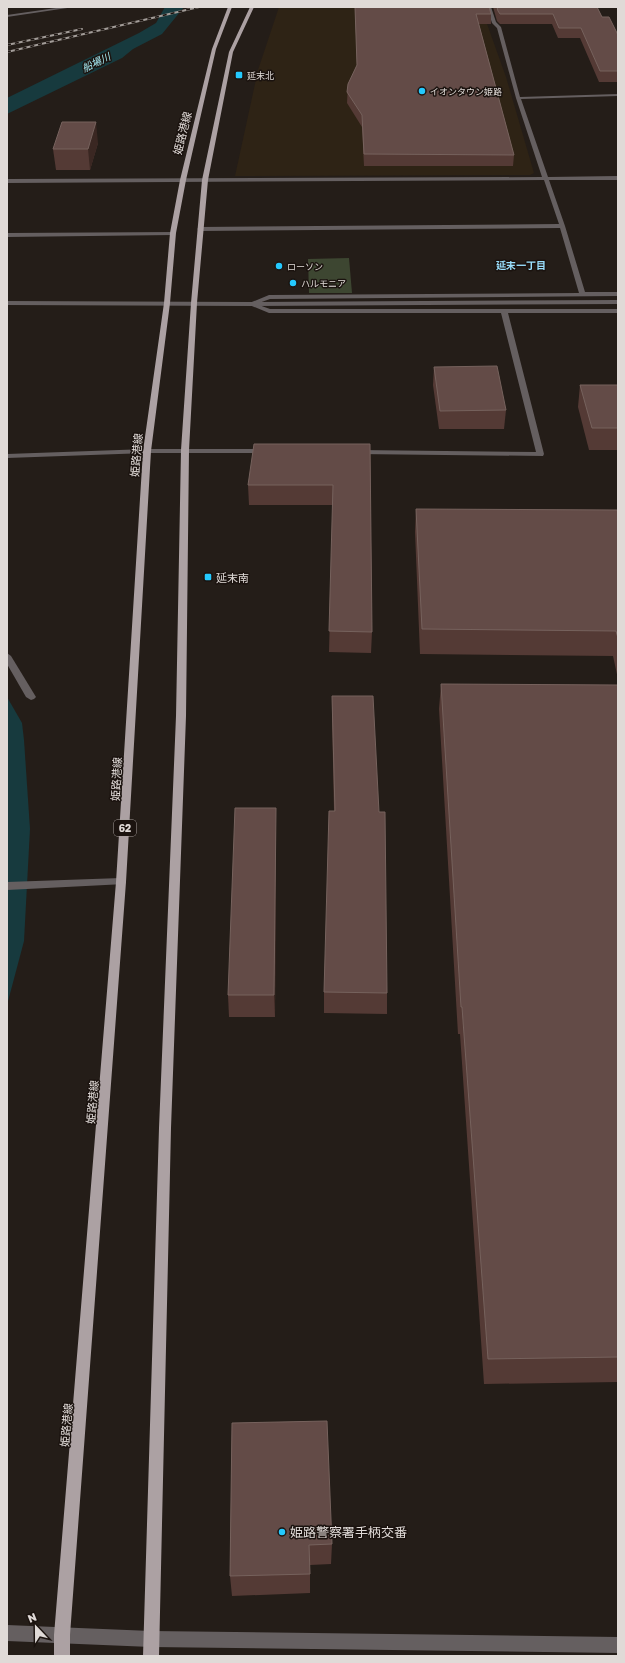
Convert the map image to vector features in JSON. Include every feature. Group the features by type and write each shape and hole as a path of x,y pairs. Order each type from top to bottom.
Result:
{"main road":[{"name":"姫路港線","path":"62,1656 62,1635 121,882 147,451 167,303 173,233 183,180 214,49 230,7"},
{"path":"152,1656 151,1639 166,1128 181,716 185,450 194,303 205,180 231,52 252,7"}],"street":[{"path":"7,16 72,7"},
{"path":"489,7 494,24 499,27 518,98 562,226 582,294"},
{"path":"518,98 618,95"},
{"path":"7,181 618,178"},
{"path":"200,229 562,226"},
{"path":"7,236 173,233"},
{"path":"250,304 269,297 618,294"},
{"path":"7,303 250,304 618,302"},
{"path":"250,304 269,312 618,311"},
{"path":"351,452 540,454 504,311"},
{"path":"7,456 185,450 272,451"},
{"path":"7,656 31,697"},
{"path":"7,886 121,882"},
{"path":"7,1633 151,1639 618,1645"}],"shaded area":[{"name":"イオンタウン姫路","path":"279,7 481,7 506,77 534,173 530,175 235,176 258,70"}],"green space":[{"path":"349,258 352,293 309,293 308,259"}],"water":[{"name":"船場川","path":"165,7 184,7 162,34 133,49 122,58 7,114 7,98 139,33 156,23"},
{"path":"7,697 22,723 30,829 24,941 7,1005"}],"building":[{"name":"イオンタウン姫路","path":"355,7 489,7 491,14 476,14 514,155 364,154 362,115 347,92 348,84 357,65"},
{"path":"497,7 597,7 602,17 609,17 618,35 618,71 600,71 581,28 559,28 553,14 500,14"},
{"path":"62,122 96,122 88,149 53,149"},
{"path":"497,366 506,410 440,411 434,367"},
{"path":"580,385 618,385 618,428 592,428"},
{"path":"254,444 370,444 372,632 329,631 333,485 248,485"},
{"path":"416,509 618,510 618,638 616,631 422,629"},
{"path":"441,684 618,685 618,1357 488,1359 461,1007"},
{"path":"332,696 373,696 379,812 385,812 387,993 324,992 329,811 335,811"},
{"path":"235,808 276,808 274,995 228,995"},
{"path":"327,1421 332,1544 309,1545 310,1574 230,1576 232,1423"}],"railway":[{"path":"7,52 199,7"},
{"path":"7,45 82,29"}],"place":[{"name":"延末北","path":"239,75"},
{"name":"イオンタウン姫路","path":"422,91"},
{"name":"ローソン","path":"279,266"},
{"name":"ハルモニア","path":"293,283"},
{"name":"延末南","path":"208,577"},
{"name":"姫路警察署手柄交番","path":"282,1532"}],"district":[{"name":"延末一丁目","path":"521,265"}]}
